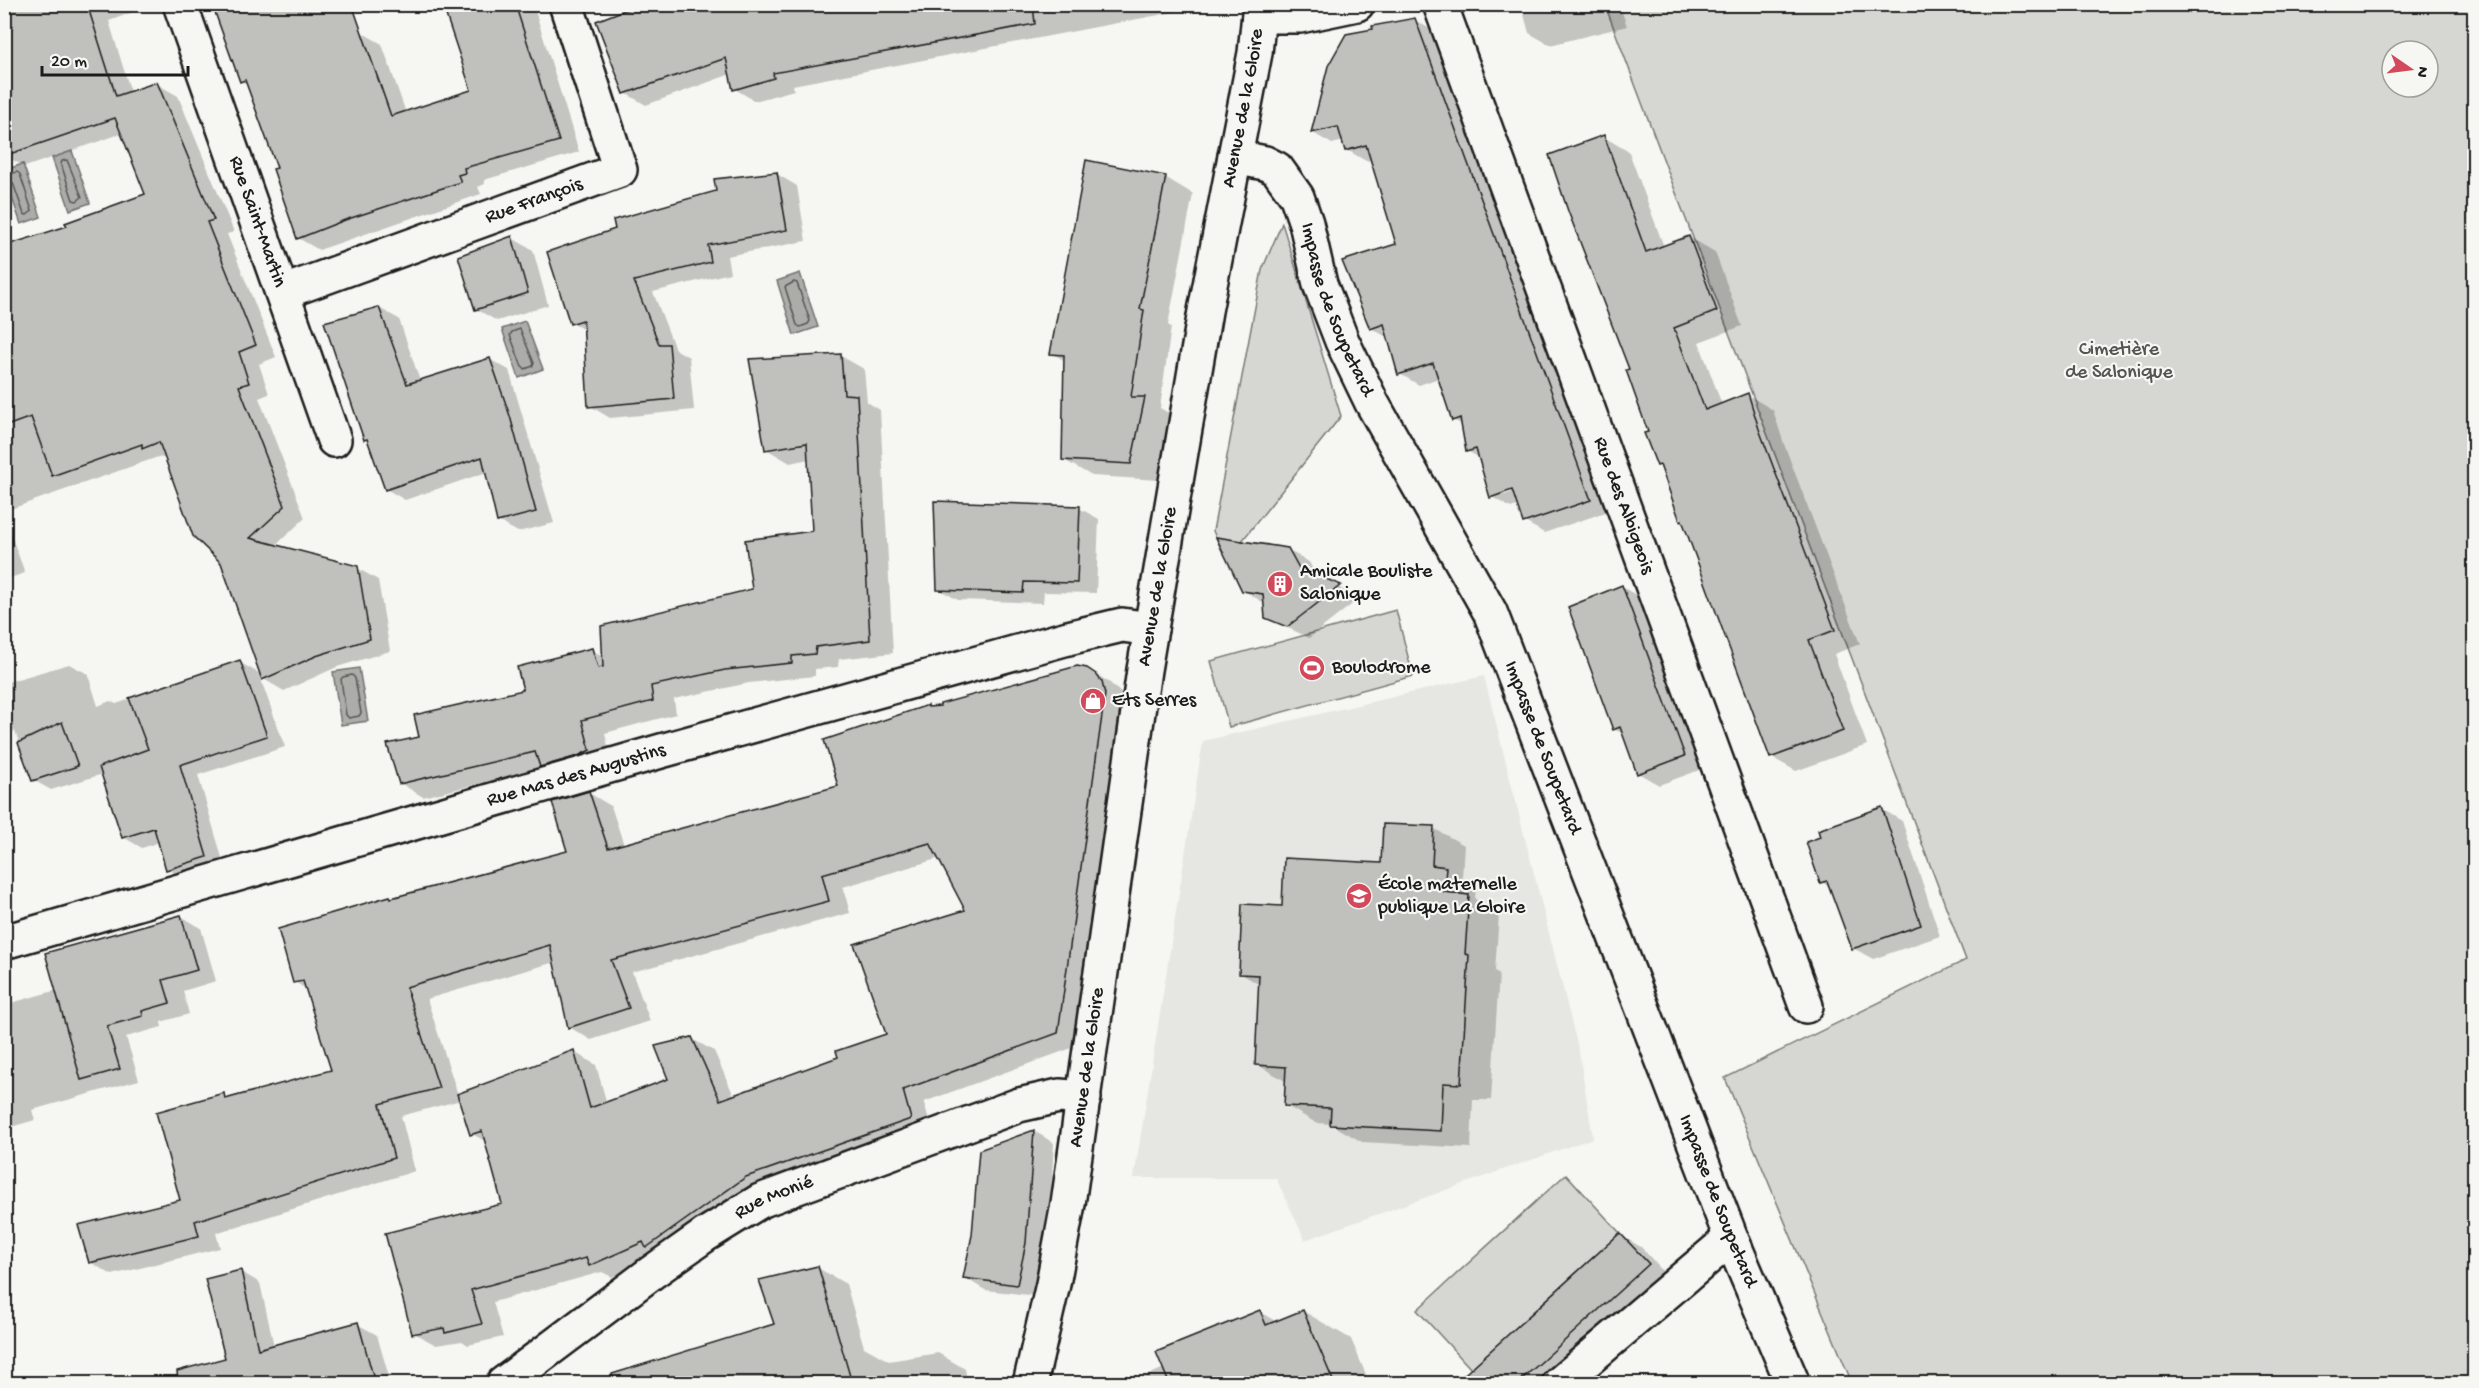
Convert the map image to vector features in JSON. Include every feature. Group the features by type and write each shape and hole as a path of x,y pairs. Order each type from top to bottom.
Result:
{"street":[{"name":"Rue Saint-Martin","path":"180,4 284,292 334,440"},
{"name":"Rue François","path":"284,292 620,170 566,4"},
{"path":"1260,10 1300,16 1357,4"},
{"name":"Rue des Albigeois","path":"1440,4 1806,1006"},
{"name":"Avenue de la Gloire","path":"1030,1383 1055,1272 1084,1098 1151,629 1205,311 1235,157 1260,10"},
{"name":"Impasse de Soupetard","path":"1235,157 1265,163 1277,169 1297,196 1306,223 1320,284 1342,341 1372,403 1490,612 1621,958 1731,1238 1793,1383"},
{"name":"Rue Mas des Augustins","path":"4,942 661,751 1068,638 1122,625 1151,629"},
{"name":"Rue Monié","path":"503,1383 660,1267 760,1201 1019,1105 1059,1096 1084,1098"},
{"path":"1559,1383 1731,1238"}],"shaded area":[{"name":"École maternelle publique La Gloire","path":"1484,676 1579,1052 1593,1138 1305,1240 1276,1178 1134,1178 1203,741"}],"green space":[{"name":"Cimetière de Salonique","path":"1605,5 2474,5 2474,1383 1852,1383 1725,1078 1966,960"},
{"path":"1282,223 1341,416 1242,541 1222,551 1213,531 1262,270"},
{"name":"Boulodrome","path":"1396,610 1413,676 1229,727 1211,661"},
{"path":"1566,1174 1620,1233 1471,1369 1417,1310"}],"water":[{"path":"72,151 90,203 70,210 52,158"},
{"path":"23,164 41,217 21,224 4,170"},
{"path":"800,273 818,327 794,335 777,281"},
{"path":"525,321 543,369 519,378 502,329"},
{"path":"359,668 368,721 341,725 333,672"}],"building":[{"path":"4,4 87,4 116,96 157,82 214,220 207,222 256,345 239,352 249,383 239,386 285,506 250,538 358,566 370,639 316,656 262,680 221,563 193,536 159,442 142,449 142,444 52,476 31,417 4,427 4,246 67,226 65,223 145,194 115,118 4,156"},
{"path":"212,4 352,4 391,116 471,90 446,15 477,4 515,4 559,141 464,168 465,173 458,175 461,182 345,220 297,239 273,169 277,168 245,80 240,82"},
{"path":"640,4 1033,4 1035,24 773,73 774,78 733,90 726,58 624,94 596,21"},
{"path":"1415,18 1591,500 1523,523 1512,490 1490,498 1476,449 1466,452 1460,418 1452,421 1433,363 1398,375 1384,324 1370,329 1342,261 1396,244 1366,145 1345,151 1338,127 1311,133 1328,66 1346,34 1373,29 1372,26"},
{"path":"1604,135 1646,252 1689,236 1717,311 1674,328 1705,410 1748,393 1759,429 1835,630 1809,640 1843,731 1770,758 1682,520 1680,521 1660,465 1657,466 1644,433 1648,432 1626,370 1629,369 1568,211 1549,155"},
{"path":"1086,160 1166,176 1140,309 1144,310 1131,397 1145,397 1131,464 1062,460 1064,355 1050,354"},
{"path":"777,172 787,230 708,245 711,262 634,281 659,344 669,344 674,399 588,407 583,320 570,324 547,252 615,229 613,220 716,191 714,179"},
{"path":"512,236 528,293 475,310 458,256"},
{"path":"379,307 407,384 490,358 510,416 536,512 497,522 482,457 385,490 367,439 364,440 324,322"},
{"path":"841,354 844,394 857,395 870,640 816,647 815,654 792,656 792,663 725,670 651,686 653,701 582,720 590,750 578,756 540,767 535,752 399,784 387,744 419,737 414,715 523,690 517,667 592,648 598,668 603,667 601,626 752,589 745,540 812,531 807,443 765,450 749,359"},
{"path":"934,501 1080,506 1077,583 1024,582 1023,593 937,590"},
{"name":"Amicale Bouliste Salonique","path":"1216,537 1288,548 1299,568 1341,585 1287,627 1265,618 1263,594 1242,591"},
{"path":"1622,585 1685,756 1637,774 1620,727 1613,730 1568,607"},
{"path":"240,660 267,736 180,765 207,857 166,870 154,828 122,838 99,767 148,749 129,698"},
{"path":"1077,666 1087,668 1096,674 1102,682 1105,694 1058,1033 903,1090 911,1119 746,1177 646,1248 643,1242 589,1266 586,1258 471,1290 482,1324 445,1333 444,1328 412,1334 385,1233 502,1204 482,1131 470,1135 457,1094 574,1050 590,1108 668,1079 655,1046 692,1037 720,1100 838,1057 836,1051 886,1034 854,944 965,910 930,843 822,874 829,901 611,960 629,1008 568,1028 550,945 406,987 439,1088 380,1104 394,1158 195,1221 199,1236 89,1263 78,1225 180,1200 156,1112 224,1093 225,1099 331,1070 303,981 293,983 278,929 390,896 391,898 567,851 552,802 589,791 608,848 838,786 824,740 928,705 928,707 940,706 940,704"},
{"path":"62,722 78,766 32,781 18,743"},
{"path":"1882,807 1921,925 1852,949 1827,881 1820,883 1806,842 1820,837 1818,830"},
{"path":"1383,824 1434,826 1432,865 1446,867 1444,892 1469,895 1465,954 1469,955 1461,1084 1443,1083 1441,1131 1330,1125 1331,1108 1284,1106 1286,1067 1255,1065 1259,975 1239,974 1242,904 1282,906 1284,858 1381,863"},
{"path":"181,915 197,970 163,980 170,1003 142,1011 143,1016 107,1026 120,1069 81,1080 45,953"},
{"path":"1034,1130 1026,1243 1017,1285 963,1278 972,1235 979,1150"},
{"path":"1620,1233 1649,1264 1517,1383 1455,1383"},
{"path":"818,1266 852,1383 613,1383 612,1374 774,1324 759,1280"},
{"path":"241,1270 258,1349 358,1322 375,1383 178,1383 177,1371 225,1358 205,1279"},
{"path":"1260,1310 1266,1325 1303,1310 1334,1383 1169,1383 1156,1352"}],"place":[{"name":"Amicale Bouliste Salonique","path":"1280,584"},
{"name":"Boulodrome","path":"1312,668"},
{"name":"Ets Serres","path":"1093,701"},
{"name":"École maternelle publique La Gloire","path":"1359,896"}]}
